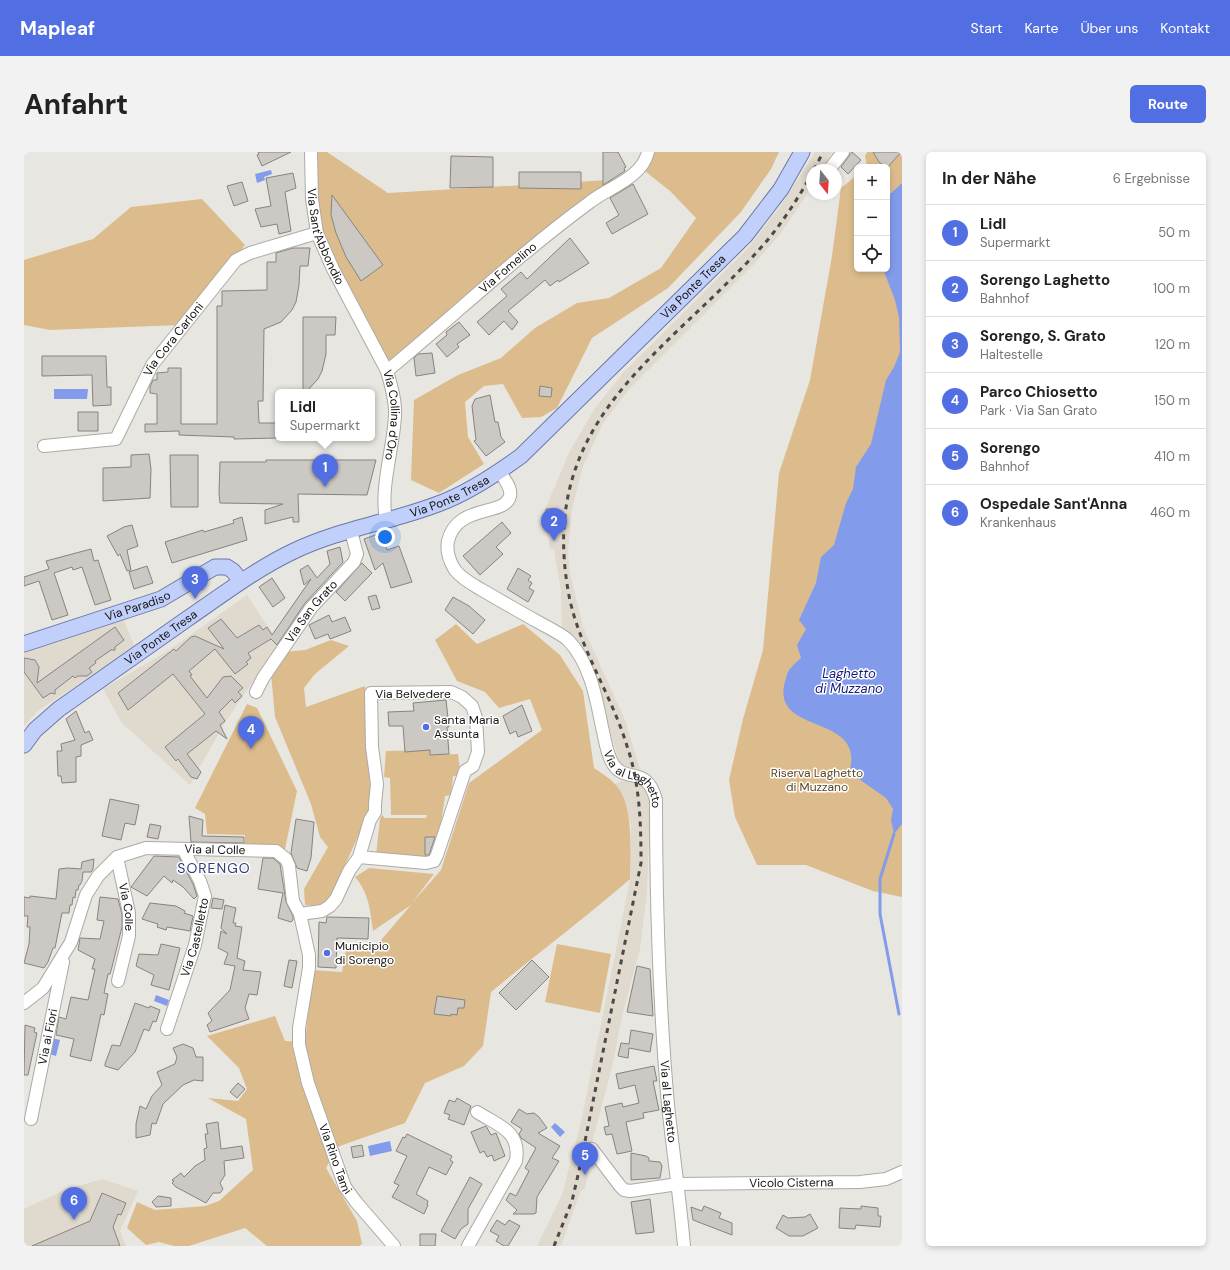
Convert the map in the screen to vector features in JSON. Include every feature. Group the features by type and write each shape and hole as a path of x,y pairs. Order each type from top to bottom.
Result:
{"main road":[{"name":"Via Ponte Tresa","path":"24,745 35,730 59,709 241,581 294,551 321,540 386,521 452,498 500,472 537,442 745,236 781,189 802,152"},
{"name":"Via Paradiso","path":"24,644 161,599 215,567 227,567 233,571 241,581"}],"street":[{"name":"Via Sant'Abbondio","path":"311,152 312,199 317,233 333,269 359,317"},
{"name":"Via Fomelino","path":"387,371 552,230 592,200 636,173 644,163 648,152"},
{"path":"834,164 843,152"},
{"name":"Via Cora Carloni","path":"44,446 116,438 152,365 233,263 250,253 317,233"},
{"name":"Via Collina d'Oro","path":"359,317 387,371 394,400 395,415 384,496 386,521"},
{"name":"Via al Laghetto","path":"500,472 510,488 511,495 509,500 502,506 468,516 456,525 450,534 448,545 452,565 465,580 568,640 595,692 606,747 614,766 622,772 646,779 653,788 656,800 657,913 663,1038 668,1106 684,1246"},
{"name":"Via San Grato","path":"256,692 263,678 311,608 354,562 357,554 351,531"},
{"name":"Via Belvedere","path":"300,914 322,911 330,906 336,899 349,872 359,857 370,820 375,812 377,784 372,747 371,693 451,692 462,697 472,706 476,718 478,752 473,766 465,771 434,861 426,863 359,857"},
{"name":"Via al Colle","path":"24,1003 43,988 71,942 86,895 98,876 118,857 146,848 276,851 281,853 286,858 289,866 293,901 300,914 309,956 309,968 299,1028 302,1057"},
{"name":"Via Castelletto","path":"167,1029 195,945 205,896 200,881 183,849"},
{"name":"Via Colle","path":"118,857 129,913 129,936 118,981"},
{"name":"Via ai Fiori","path":"31,1119 65,953"},
{"name":"Via Rino Tami","path":"302,1057 308,1083 345,1187 394,1246"},
{"path":"468,1246 516,1162 518,1152 514,1137 509,1131 477,1112"},
{"name":"Vicolo Cisterna","path":"592,1149 624,1190 634,1191 678,1184 860,1182 886,1179 902,1172"}],"shaded area":[{"path":"815,152 832,152 825,164 807,164"},
{"path":"806,166 806,196 780,234 755,263 631,387 603,423 583,466 572,509 568,551 570,573 583,627 625,720 640,769 627,767 621,765 613,742 598,682 591,667 562,629 561,591 554,550 549,548 549,540 542,516 570,451 595,408 623,373 748,248 782,204"},
{"path":"247,595 281,647 247,690 224,724 190,785 122,723 103,689 169,650"},
{"path":"123,619 135,647 39,710 24,726 24,650"},
{"path":"629,778 648,787 650,804 647,892 640,949 622,1016 613,1063 592,1143 592,1154 585,1189 581,1190 561,1246 537,1246 562,1195 581,1122 630,879 631,826 624,799 615,784"},
{"path":"102,1179 138,1191 120,1231 126,1246 24,1246 24,1209 62,1191"}],"green space":[{"path":"311,152 327,152 388,193 626,179 387,371 321,232"},
{"path":"643,152 779,152 771,169 741,212 668,288 592,338 557,408 541,417 522,418 503,384 484,386 465,402 468,437 484,464 439,493 411,480 414,400 458,375 501,358 535,328 577,303 609,298 661,268 696,218 670,191 641,168"},
{"name":"Riserva Laghetto di Muzzano","path":"867,152 902,152 902,897 873,891 806,865 757,865 735,817 729,780 743,719 763,650 779,473 810,380 832,256 839,200 842,200 842,187 854,177 854,272 890,272 890,164 867,164 865,156"},
{"path":"202,199 245,245 180,325 50,330 24,325 24,260 93,239 131,207"},
{"path":"456,624 477,644 523,624 560,655 583,691 594,768 614,783 621,792 625,803 630,828 630,879 491,992 483,1046 464,1066 425,1083 405,1123 337,1147 326,1168 357,1221 362,1244 359,1246 267,1246 245,1228 189,1246 174,1246 159,1242 146,1245 127,1228 137,1202 155,1210 205,1206 219,1201 253,1170 246,1119 208,1098 238,1101 247,1089 239,1068 207,1036 275,1016 285,1041 305,1042 313,970 342,972 346,950 376,946 411,905 373,931 370,909 366,896 360,883 355,877 369,868 434,874 412,903 441,870 469,783 542,730 530,699 499,708 485,692 457,681 435,640"},
{"path":"331,640 349,646 315,674 304,688 306,707 365,686 371,807 331,897 319,905 309,906 305,905 304,889 328,847 320,837 311,804 275,717 271,674 283,652 305,650"},
{"path":"247,704 257,708 297,791 285,849 245,846 245,835 207,834 205,814 195,808"},
{"path":"430,750 430,755 458,754 460,770 458,776 453,776 451,795 445,796 439,837 425,837 426,860 376,855 380,819 382,815 385,818 426,818 427,815 391,815 390,778 384,777 386,751"},
{"path":"557,944 611,954 600,1013 545,1002"}],"water":[{"path":"271,170 272,174 264,177 265,180 257,183 255,174"},
{"name":"Laghetto di Muzzano","path":"902,183 902,824 894,834 891,820 893,809 886,798 849,772 851,754 845,741 834,732 793,712 785,701 784,686 789,670 801,658 797,645 806,629 799,620 816,583 821,557 834,545 846,503 853,489 856,467 871,444 886,380 894,367 900,352 899,317 895,300 884,272 890,272 890,194"},
{"path":"54,389 88,389 87,399 54,399"},
{"path":"156,995 169,1000 167,1006 154,1001"},
{"path":"52,1038 60,1040 56,1056 49,1054"},
{"path":"555,1123 565,1132 560,1137 551,1127"},
{"path":"390,1141 392,1151 370,1156 368,1146"}],"building":[{"path":"258,152 291,152 262,166 257,155 259,154"},
{"path":"603,152 618,152 626,167 624,168 625,171 603,185"},
{"path":"852,152 861,160 857,164 854,164 854,168 848,174 842,168 842,166"},
{"path":"873,152 901,152 890,165 882,164"},
{"path":"451,156 493,157 493,187 450,188"},
{"path":"519,172 581,172 581,189 519,188"},
{"path":"293,173 296,188 285,192 291,231 279,234 277,224 261,227 255,209 271,206 266,178"},
{"path":"242,182 248,201 234,206 227,186"},
{"path":"633,184 648,214 612,234 606,223 619,215 610,198"},
{"path":"332,195 383,265 361,281 346,257 336,233 331,215"},
{"path":"570,238 589,263 550,286 545,280 508,311 518,322 512,330 504,321 489,335 477,322 507,296 501,289 521,272 527,279"},
{"path":"293,248 310,248 308,266 300,266 296,302 292,310 281,322 264,329 263,401 258,401 259,423 275,423 275,438 234,439 234,437 179,435 179,431 145,432 145,424 157,424 157,394 150,393 150,387 153,380 157,380 157,373 168,372 168,368 181,368 181,424 217,424 217,306 222,306 222,291 267,290 267,262 276,262 276,253"},
{"path":"303,317 336,317 335,335 326,335 326,354 322,371 318,379 309,389 303,389"},
{"path":"459,322 470,335 457,344 459,347 447,357 436,344 447,335 446,332"},
{"path":"432,353 435,373 416,376 414,358 418,354"},
{"path":"42,356 106,356 107,387 111,387 111,405 93,406 92,375 42,376"},
{"path":"540,386 552,388 551,397 539,396"},
{"path":"490,395 495,422 498,422 501,437 505,442 486,456 474,441 476,440 472,406 475,399"},
{"path":"78,412 98,412 98,431 78,431"},
{"path":"149,454 151,469 150,498 103,501 103,468 131,467 131,455"},
{"path":"170,455 198,455 198,507 171,507"},
{"path":"266,460 376,460 367,495 298,494 299,522 293,522 293,517 265,524 265,510 283,504 220,503 219,493 220,462 266,462"},
{"path":"546,509 554,509 554,518 546,517"},
{"path":"242,517 247,540 172,563 165,542 203,530 204,532 234,523 233,520"},
{"path":"502,522 511,533 496,547 503,554 480,575 463,556"},
{"path":"132,525 138,546 127,550 131,570 127,571 120,554 118,556 107,536 124,527"},
{"path":"381,533 387,550 399,546 412,582 391,588 383,563 375,570 364,539"},
{"path":"340,547 343,562 305,603 277,645 271,639 248,653 251,658 246,662 248,664 235,674 215,649 189,671 192,675 190,676 207,698 223,677 231,676 243,688 238,692 242,696 235,703 232,699 219,712 225,721 220,725 227,739 216,731 187,754 201,772 197,779 191,777 178,759 176,761 165,747 205,714 173,674 128,710 118,693 174,649 176,651 191,637 195,636 224,649 208,628 221,619 237,638 259,625 263,630 267,627 272,635 311,579 304,585 300,570 308,565 317,578 330,564 327,551"},
{"path":"91,549 94,561 98,560 111,600 95,605 82,567 73,570 72,567 54,573 68,615 52,620 39,581 24,586 24,577 49,569 46,561"},
{"path":"362,563 372,573 345,601 336,592"},
{"path":"147,566 153,583 134,589 129,572"},
{"path":"518,568 531,576 528,580 532,583 529,588 534,591 528,602 507,589"},
{"path":"272,578 285,598 273,607 259,587"},
{"path":"376,595 380,608 372,610 368,597"},
{"path":"453,597 469,606 485,620 473,634 445,610"},
{"path":"329,615 332,622 345,617 351,631 330,639 328,634 315,639 309,625"},
{"path":"115,627 124,640 115,647 115,650 111,650 95,661 96,663 89,668 92,672 87,676 78,676 75,678 73,676 55,690 55,694 51,693 43,698 24,672 24,658 35,660 39,667 37,683"},
{"name":"Santa Maria Assunta","path":"446,700 449,727 447,727 449,754 430,755 430,750 405,752 403,726 389,726 388,712 414,711 413,703"},
{"path":"522,705 532,731 518,737 516,731 510,734 503,716"},
{"path":"76,711 85,733 89,731 93,740 81,745 81,756 76,757 76,782 62,783 61,776 58,776 57,751 62,751 61,744 75,740 66,719"},
{"path":"110,799 139,805 135,825 125,823 121,840 102,836"},
{"path":"189,816 203,820 202,836 244,837 244,843 191,842"},
{"path":"296,819 314,822 311,858 307,871 297,868 291,853"},
{"path":"150,824 161,826 158,839 147,837"},
{"path":"425,837 435,837 429,855 425,855"},
{"path":"154,856 179,857 193,884 197,896 194,899 183,887 173,880 172,883 164,876 147,896 131,887"},
{"path":"263,858 273,858 280,864 286,902 293,916 293,920 291,922 278,918 283,893 258,889"},
{"path":"94,859 93,869 91,872 83,872 82,881 78,890 76,890 75,898 73,897 69,913 62,913 55,948 53,948 44,968 24,963 29,944 30,927 27,927 28,916 24,916 24,897 30,898 30,896 56,899 59,869 81,869 82,862"},
{"path":"100,897 118,899 122,914 122,927 110,974 108,974 104,993 108,994 104,1015 101,1014 91,1061 70,1056 74,1039 56,1035 59,1017 66,1019 71,997 88,1000 95,969 92,969 95,959 78,950 80,938 100,939 104,921 97,920"},
{"path":"213,898 224,900 222,909 211,908"},
{"path":"150,903 176,906 185,911 184,913 193,916 190,931 167,927 166,930 157,927 158,924 142,919"},
{"path":"225,905 236,908 233,923 236,923 235,926 242,927 237,958 245,961 243,970 261,972 257,995 249,994 245,1008 249,1019 210,1032 207,1025 212,1021 208,1013 230,990 235,966 224,964 228,953 218,948 221,931 227,934 221,928"},
{"name":"Municipio di Sorengo","path":"327,917 369,918 368,939 337,938 336,968 318,967 319,922 326,923"},
{"path":"161,944 180,948 169,990 151,985 154,975 136,966 139,954 158,955"},
{"path":"289,960 297,961 292,988 284,986"},
{"path":"532,960 549,977 516,1010 499,993"},
{"path":"637,966 650,969 653,1016 627,1012"},
{"path":"437,996 465,1000 464,1008 458,1008 457,1015 451,1014 451,1016 434,1014"},
{"path":"135,1003 160,1010 156,1022 153,1021 149,1031 144,1029 135,1052 118,1070 105,1066 112,1045 120,1046"},
{"path":"25,1025 35,1028 34,1032 37,1033 28,1075 24,1075"},
{"path":"631,1030 653,1034 650,1052 629,1048 628,1058 618,1056 621,1043 629,1044"},
{"path":"183,1044 193,1048 196,1057 203,1057 203,1081 194,1080 183,1085 163,1104 156,1124 152,1123 150,1135 136,1138 136,1124 140,1106 146,1109 152,1096 162,1085 157,1072 175,1064 177,1057 173,1048"},
{"path":"654,1066 657,1081 653,1081 659,1110 643,1113 644,1118 626,1122 632,1151 617,1154 612,1134 606,1135 604,1127 609,1126 605,1107 622,1103 623,1107 639,1103 635,1085 619,1089 616,1074"},
{"path":"238,1083 245,1089 237,1098 230,1092"},
{"path":"457,1098 471,1106 464,1125 448,1119 450,1115 444,1113 449,1100 455,1102"},
{"path":"519,1109 527,1114 534,1113 539,1117 547,1128 538,1133 560,1146 552,1158 559,1161 537,1197 536,1213 533,1214 513,1214 517,1210 506,1200 510,1193 516,1196 529,1171 525,1168 536,1148 521,1138 519,1134 522,1129 511,1122"},
{"path":"218,1122 221,1149 242,1146 244,1158 224,1161 225,1175 220,1183 223,1189 220,1193 213,1193 206,1203 176,1187 172,1183 174,1181 172,1180 181,1173 184,1177 195,1166 205,1160 204,1149 207,1148 205,1134 208,1134 206,1124"},
{"path":"486,1126 491,1135 496,1133 505,1156 494,1161 492,1155 487,1157 484,1151 480,1153 471,1132"},
{"path":"407,1134 452,1156 450,1160 453,1162 446,1175 429,1167 416,1194 428,1201 424,1214 392,1197 399,1185 394,1183 407,1156 396,1151 403,1137 405,1138"},
{"path":"362,1145 364,1156 353,1158 351,1147"},
{"path":"631,1153 646,1156 649,1158 649,1161 660,1162 662,1166 660,1178 631,1180"},
{"path":"470,1177 482,1184 468,1209 468,1224 461,1229 455,1239 441,1231"},
{"path":"102,1193 126,1203 121,1215 118,1214 113,1227 120,1246 32,1246 90,1221"},
{"path":"158,1196 171,1198 171,1206 156,1207 152,1202"},
{"path":"650,1199 654,1232 636,1234 631,1202"},
{"path":"704,1206 721,1213 719,1218 732,1223 732,1235 693,1220 691,1207 702,1211"},
{"path":"861,1206 878,1208 878,1216 881,1216 880,1227 856,1225 855,1229 839,1228 840,1208 861,1209"},
{"path":"810,1214 818,1228 803,1236 789,1236 776,1228 783,1215 788,1218 805,1217"},
{"path":"497,1220 505,1225 509,1220 520,1226 508,1246 504,1246 496,1241 499,1236 490,1231"},
{"path":"420,1234 436,1234 435,1246 420,1246"}],"waterway":[{"path":"894,834 880,879 880,914 899,1014"}],"railway":[{"path":"817,164 823,152"},
{"path":"554,1246 572,1201 579,1171 641,863 639,804 635,775 631,760 620,726 586,650 572,610 568,590 564,530 572,478 592,433 619,393 652,356 727,283 765,243 790,210 806,184"}],"place":[{"name":"Lidl","path":"325,487"},
{"name":"Sorengo Laghetto","path":"554,541"},
{"name":"Sorengo, S. Grato","path":"195,599"},
{"name":"Santa Maria Assunta","path":"426,727"},
{"name":"Parco Chiosetto","path":"251,749"},
{"name":"Municipio di Sorengo","path":"327,953"},
{"name":"Sorengo","path":"585,1175"},
{"name":"Ospedale Sant'Anna","path":"74,1220"}],"district":[{"name":"SORENGO","path":"214,868"}]}
